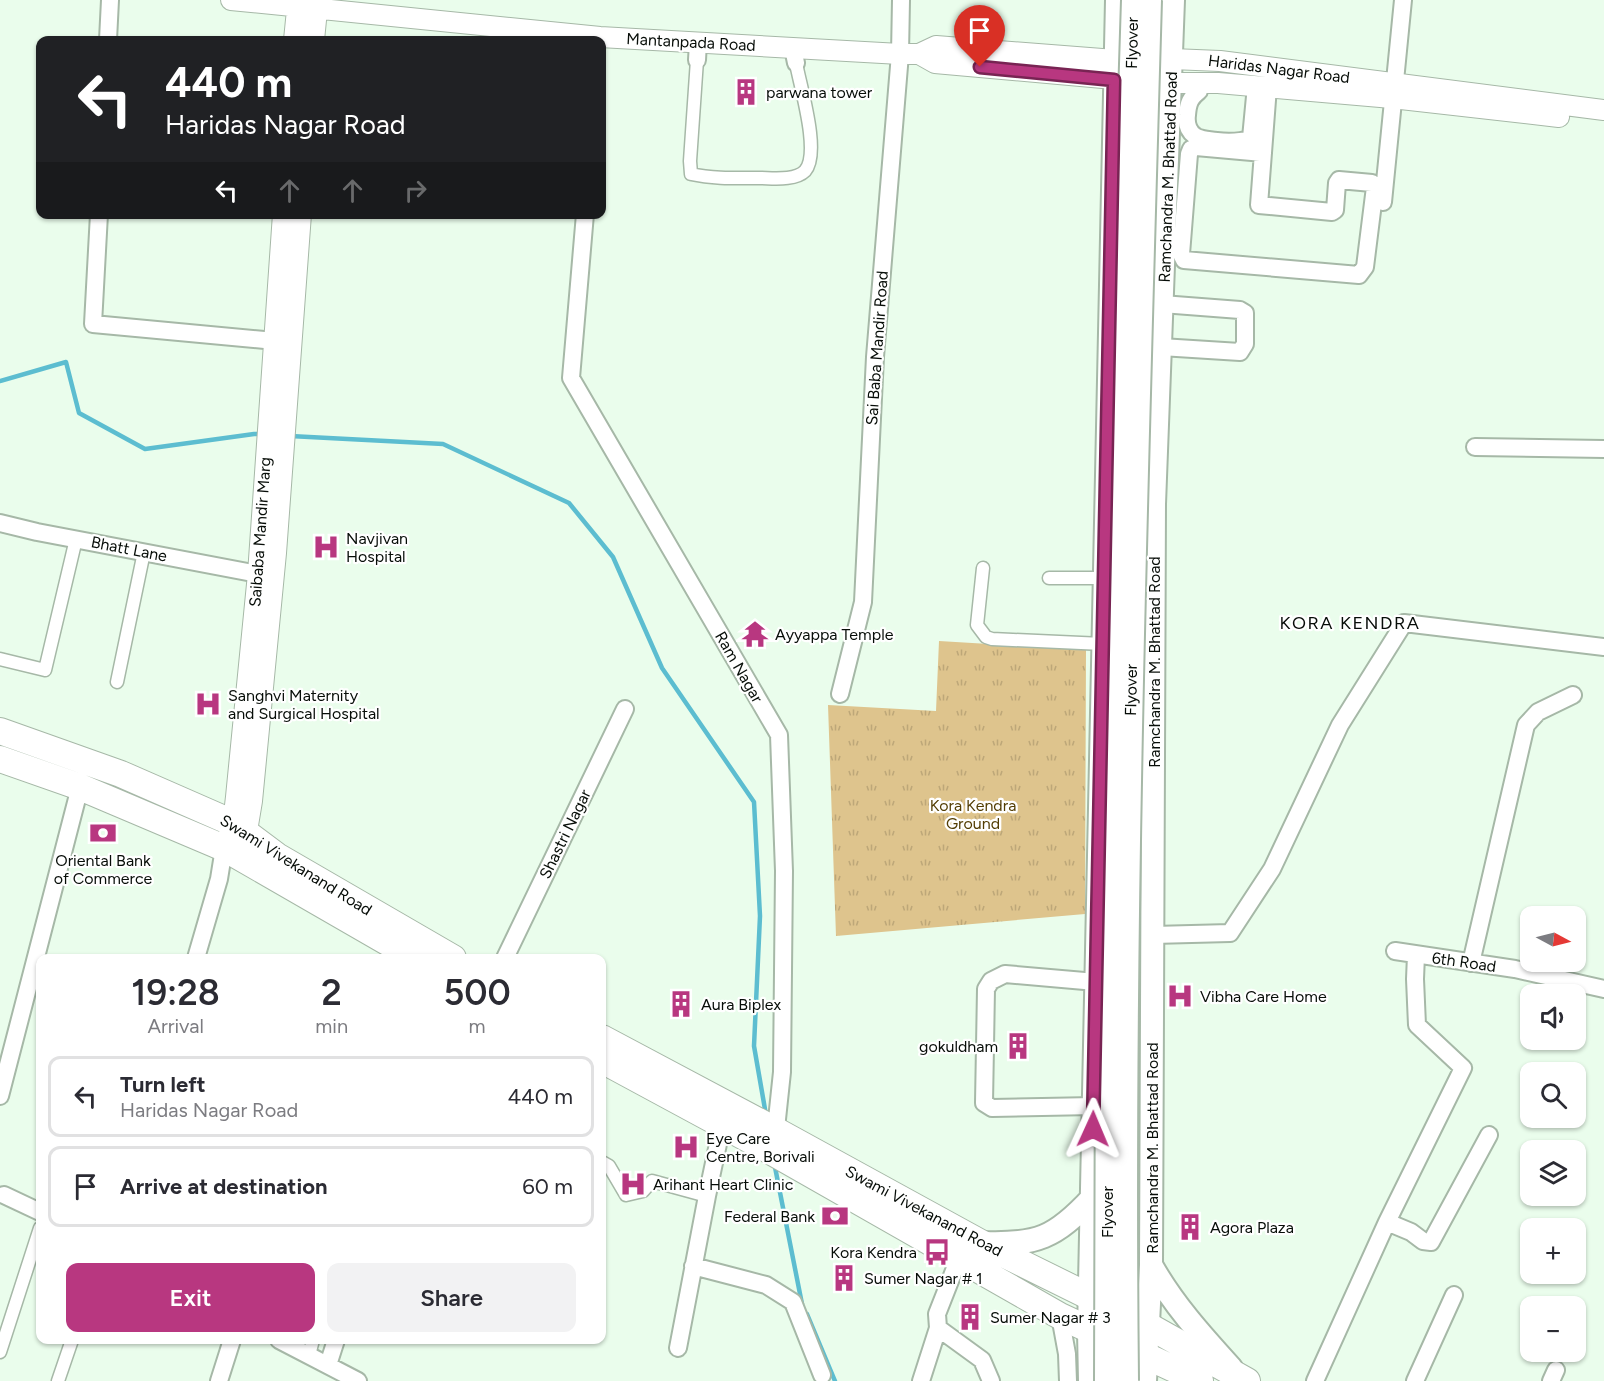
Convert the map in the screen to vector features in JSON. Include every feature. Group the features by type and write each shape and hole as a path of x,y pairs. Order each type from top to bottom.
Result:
{"main road":[{"path":"1090,1381 1089,1331 1117,0"},
{"name":"Flyover","path":"1106,1381 1107,1022 1117,513 1133,0"},
{"name":"Flyover","path":"1127,1381 1125,1156 1132,614 1150,0"},
{"name":"Ramchandra M. Bhattad Road","path":"1144,1381 1151,1266 1154,504 1173,0"},
{"name":"Swami Vivekanand Road","path":"0,731 121,774 240,827 277,856 446,954"},
{"name":"Swami Vivekanand Road","path":"0,759 80,787 231,851 408,954"},
{"name":"Swami Vivekanand Road","path":"606,1040 770,1136 959,1258 1060,1316 1200,1381"},
{"name":"Swami Vivekanand Road","path":"606,1062 722,1125 770,1136 1147,1325 1243,1379"},
{"path":"981,1243 1015,1244 1033,1241 1067,1224 1092,1198"},
{"path":"1151,1266 1165,1291 1182,1314 1243,1379"}],"street":[{"path":"108,36 110,0"},
{"name":"Mantanpada Road","path":"231,0 317,5 575,36"},
{"name":"Sai Baba Mandir Road","path":"840,694 863,602 875,357 909,54 901,0"},
{"path":"1379,235 1403,0"},
{"path":"294,36 297,4"},
{"path":"314,36 317,5"},
{"name":"Mantanpada Road","path":"606,40 698,51 794,55 909,54"},
{"path":"698,51 691,174 713,177 783,178 804,172 809,163 811,140 794,55"},
{"name":"Haridas Nagar Road","path":"909,54 935,63 1114,70 1171,83 1393,91 1604,110"},
{"name":"Haridas Nagar Road","path":"1114,70 1172,59 1220,61 1393,91 1604,122"},
{"path":"1199,91 1187,105 1186,122 1192,135 1199,139 1241,142 1251,138 1262,87"},
{"path":"1262,87 1263,153 1259,204 1332,212 1335,210 1339,180 1372,183 1375,187 1365,267 1359,275 1184,260 1181,254 1191,149 1196,147 1263,153"},
{"path":"99,219 93,324 283,340"},
{"name":"Saibaba Mandir Marg","path":"283,219 283,340"},
{"name":"Saibaba Mandir Marg","path":"240,827 258,574 276,435 283,340 300,219"},
{"name":"Ram Nagar","path":"585,219 572,378 779,735 784,871 782,1072 770,1136"},
{"path":"1161,347 1240,352 1245,344 1245,314 1240,310 1162,304"},
{"name":"Saibaba Mandir Marg","path":"231,851 253,789 276,553 276,435"},
{"path":"1475,447 1604,449"},
{"name":"Bhatt Lane","path":"0,523 258,574"},
{"path":"0,659 45,670 76,539"},
{"path":"117,682 144,552"},
{"path":"983,568 978,625 986,637 1103,644"},
{"path":"1049,578 1104,578"},
{"path":"1153,935 1230,933 1272,869 1340,725 1404,623 1604,647"},
{"path":"1471,963 1526,724 1538,712 1573,695"},
{"name":"Shastri Nagar","path":"507,954 625,709"},
{"path":"37,954 80,787"},
{"path":"197,954 219,879 231,851"},
{"name":"6th Road","path":"1395,951 1515,969 1604,989"},
{"path":"1315,1381 1387,1222 1463,1068 1417,1025 1416,955"},
{"path":"0,1096 36,957"},
{"path":"1094,1106 992,1108 984,1103 986,989 991,981 1005,974 1096,982"},
{"path":"678,1348 722,1125"},
{"path":"1387,1222 1411,1232 1423,1241 1431,1242 1489,1135"},
{"path":"606,1164 626,1195 642,1191 652,1181 707,1196"},
{"path":"1,1195 36,1210"},
{"path":"0,1352 36,1240"},
{"path":"922,1381 938,1328 937,1314 959,1258"},
{"path":"693,1266 766,1285 793,1302 822,1375"},
{"path":"1415,1381 1454,1295"},
{"path":"1060,1316 1067,1354 1068,1381"},
{"path":"938,1328 982,1360 991,1381"},
{"path":"58,1381 71,1344"},
{"path":"219,1381 231,1344"},
{"path":"327,1365 335,1344"},
{"path":"311,1347 327,1365 358,1381"}],"green space":[{"name":"Kora Kendra Ground","path":"939,641 1086,650 1085,914 836,936 828,705 936,711"}],"waterway":[{"path":"0,381 66,362 79,413 145,449 264,434"},
{"path":"290,436 443,444 569,503 613,557 662,668 754,802 760,916 754,1046 766,1115"},
{"path":"774,1162 802,1304"},
{"path":"807,1314 835,1381"}],"place":[{"name":"parwana tower","path":"746,92"},
{"name":"Navjivan Hospital","path":"326,547"},
{"name":"Ayyappa Temple","path":"755,634"},
{"name":"Sanghvi Maternity and Surgical Hospital","path":"208,704"},
{"name":"Oriental Bank of Commerce","path":"103,833"},
{"name":"Vibha Care Home","path":"1180,996"},
{"name":"Aura Biplex","path":"681,1004"},
{"name":"gokuldham","path":"1018,1046"},
{"name":"Eye Care Centre, Borivali","path":"686,1147"},
{"name":"Arihant Heart Clinic","path":"633,1184"},
{"name":"Federal Bank","path":"835,1216"},
{"name":"Agora Plaza","path":"1190,1227"},
{"name":"Kora Kendra","path":"937,1252"},
{"name":"Sumer Nagar # 1","path":"844,1278"},
{"name":"Sumer Nagar # 3","path":"970,1317"}],"district":[{"name":"KORA KENDRA","path":"1350,623"}],"route":[{"path":"980,67 1114,80 1093,1129"}]}
